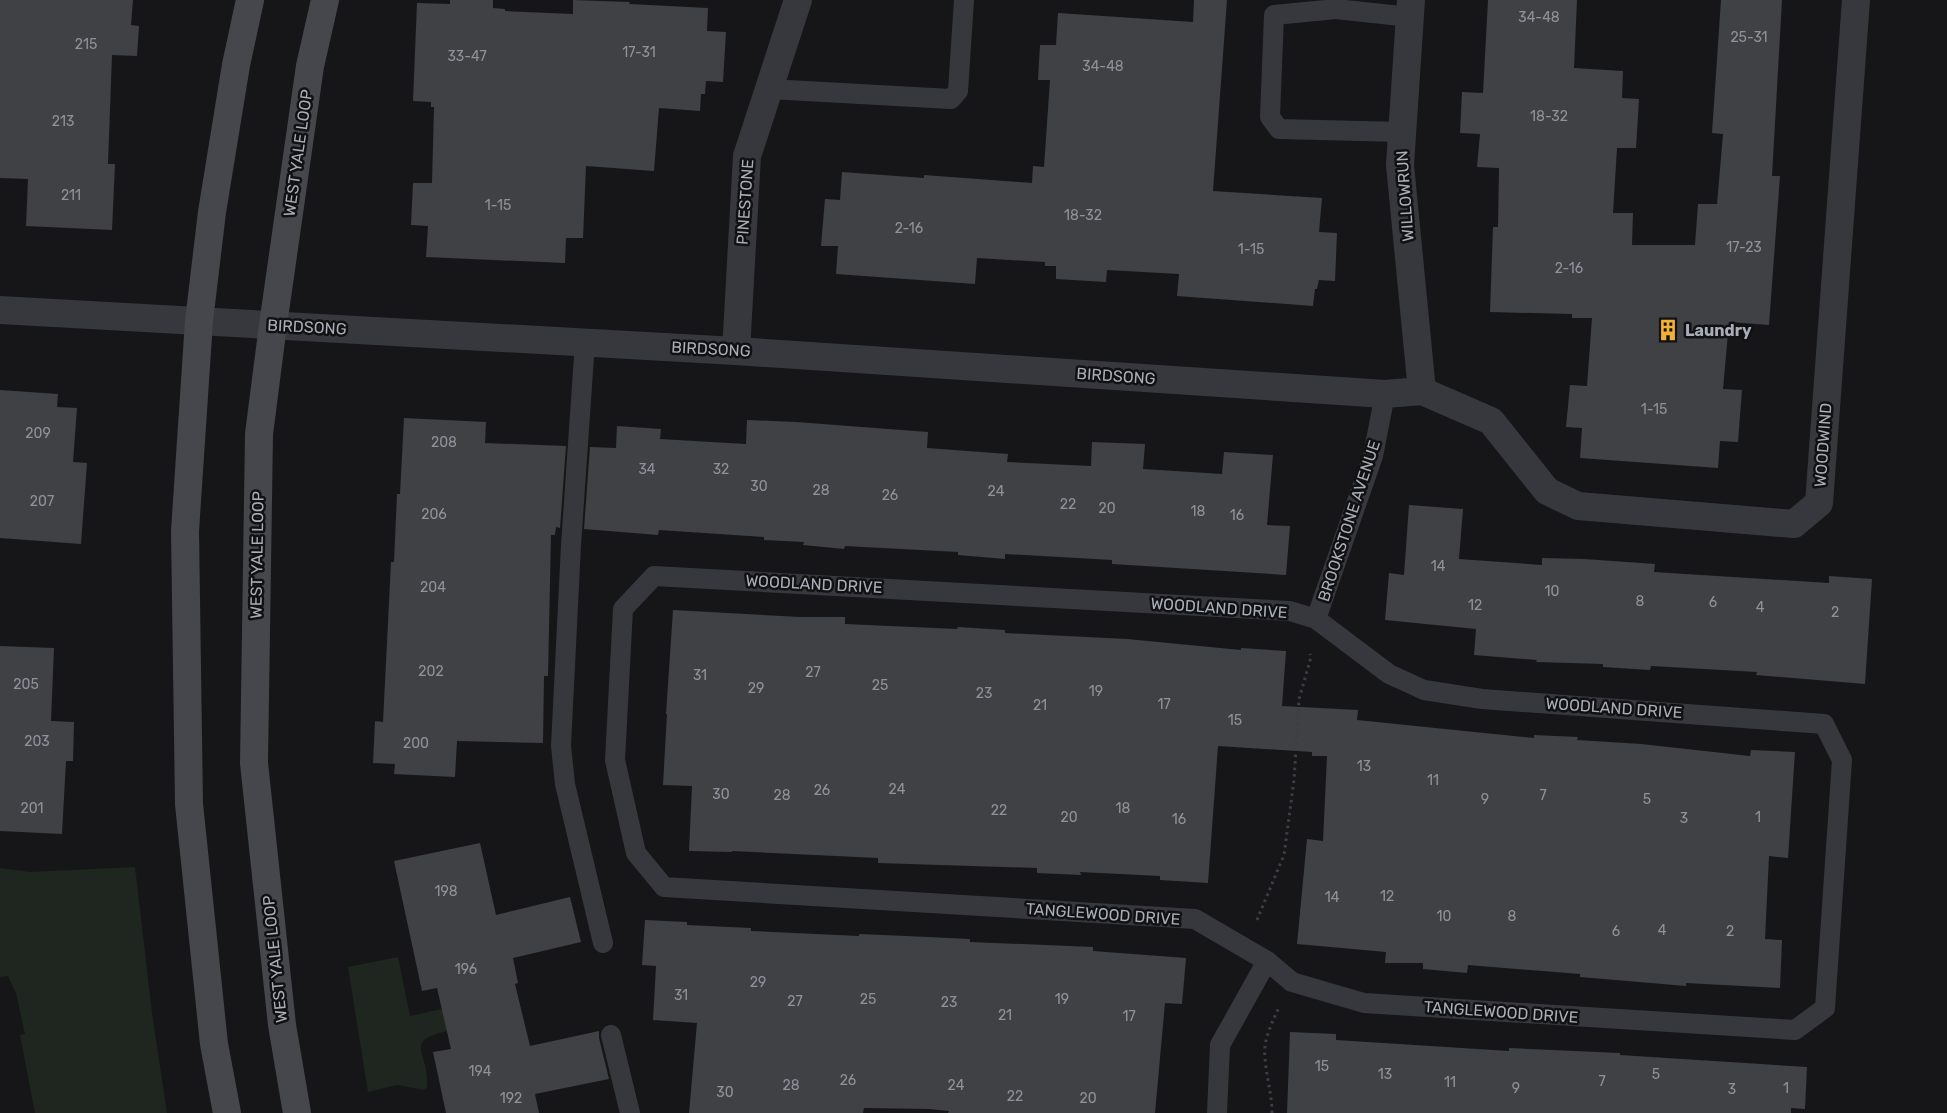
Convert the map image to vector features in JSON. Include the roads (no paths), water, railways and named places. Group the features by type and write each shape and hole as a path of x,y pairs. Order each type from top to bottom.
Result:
{"main road":[{"path":"228,1113 214,1044 189,804 185,531 199,322 212,212 236,64 250,0"},
{"name":"WEST YALE LOOP","path":"297,1113 282,1025 254,763 259,434 310,66 325,0"}],"street":[{"name":"PINESTONE","path":"736,351 747,156 798,0"},
{"name":"WOODWIND","path":"1422,392 1490,420 1547,491 1578,506 1794,524 1819,503 1856,0"},
{"name":"WILLOWRUN","path":"1410,9 1400,165 1422,392"},
{"name":"BIRDSONG","path":"0,310 736,351 1385,394 1422,392"}],"lane":[{"path":"769,89 952,99 958,91 964,0"},
{"path":"1402,132 1279,129 1270,118 1274,15 1336,9 1410,9"},
{"path":"585,342 571,545 562,746 565,784 603,943"},
{"name":"BROOKSTONE AVENUE","path":"1316,619 1373,456 1385,394"},
{"name":"WOODLAND DRIVE","path":"623,609 654,576 1290,611 1316,619 1389,674 1424,690 1482,698 1824,724 1842,760"},
{"name":"TANGLEWOOD DRIVE","path":"623,609 615,760 636,853 664,887 1195,920 1267,961 1292,982 1364,1003 1795,1030 1825,1008 1842,760"},
{"path":"1217,1113 1220,1045 1267,961"},
{"path":"611,1035 630,1113"}],"place":[{"name":"Laundry","path":"1668,330"}]}
